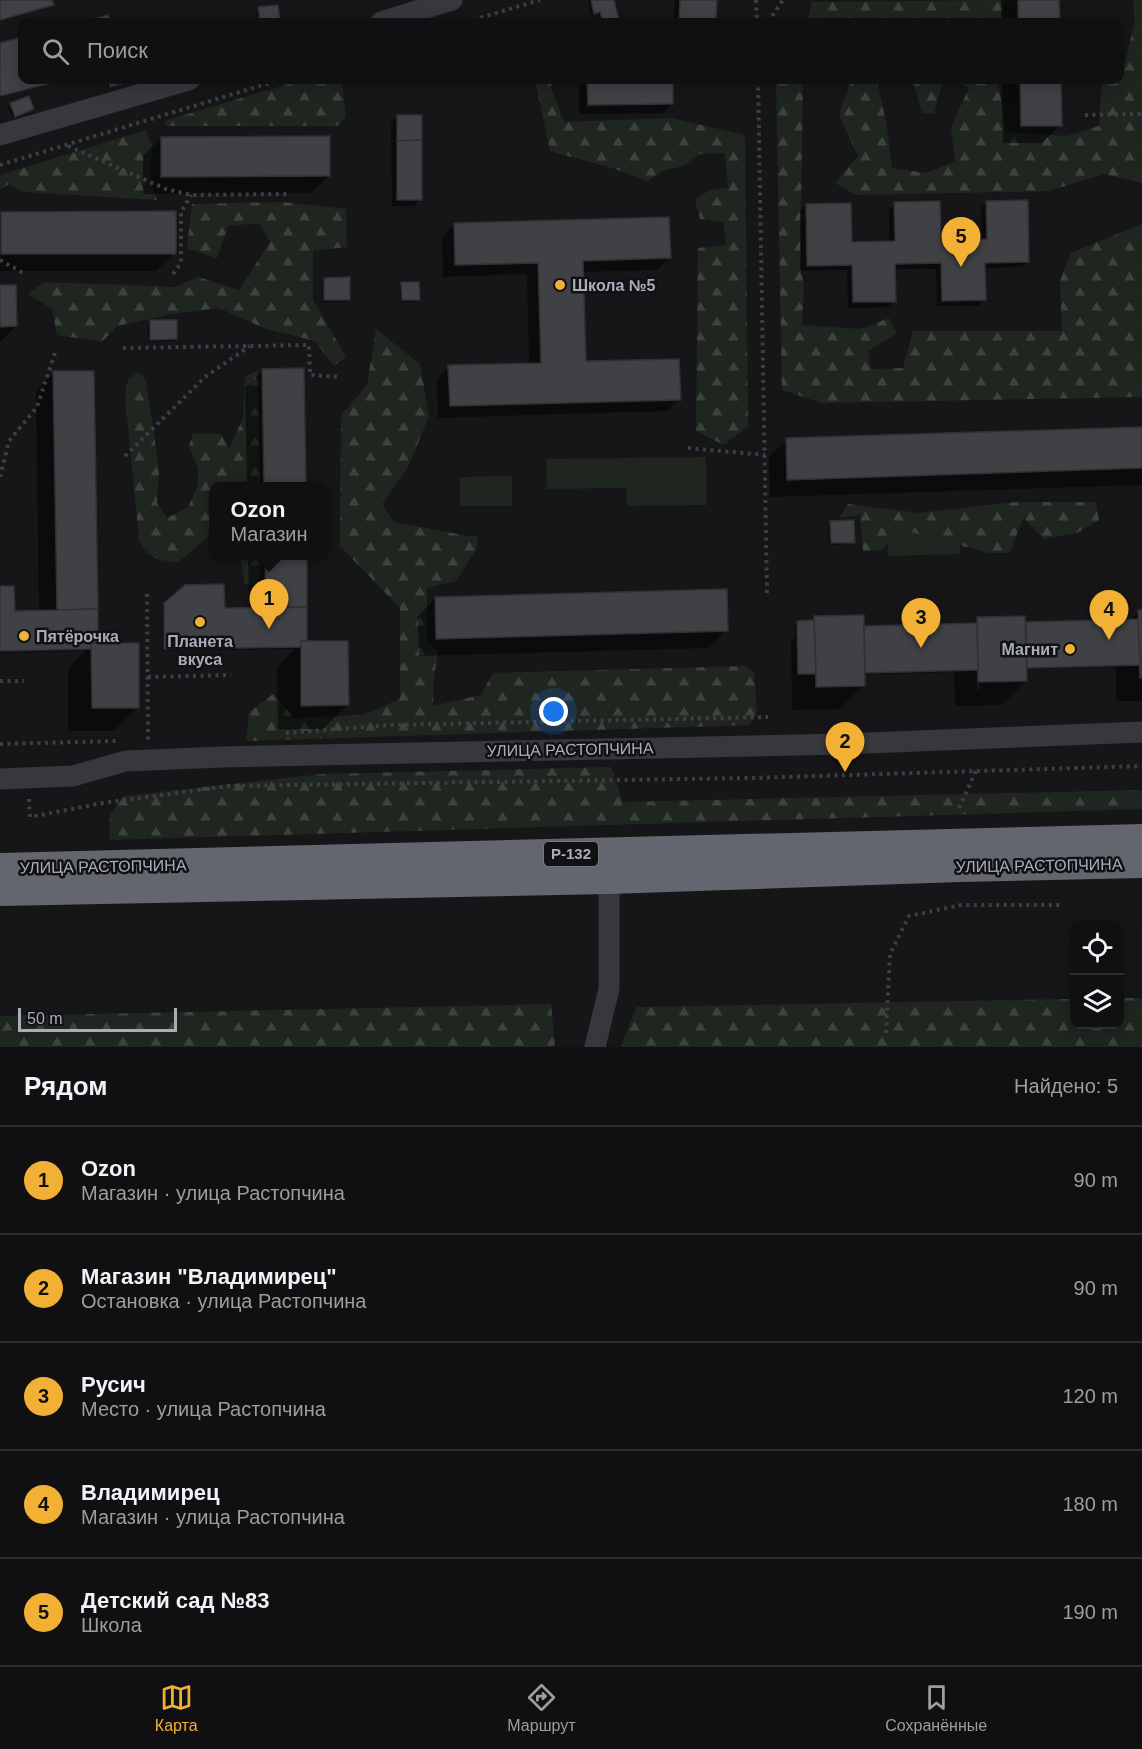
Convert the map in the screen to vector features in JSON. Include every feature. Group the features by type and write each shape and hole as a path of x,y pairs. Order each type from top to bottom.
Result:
{"highway":[{"name":"УЛИЦА РАСТОПЧИНА","path":"0,868 1142,838"},
{"name":"УЛИЦА РАСТОПЧИНА","path":"0,891 609,879 1142,863"}],"street":[{"path":"394,18 452,0"},
{"path":"0,135 175,84"},
{"name":"УЛИЦА РАСТОПЧИНА","path":"0,779 73,776 126,761 148,750 843,744 1142,732"},
{"path":"594,1047 609,989 609,879"}],"path":[{"path":"479,18 540,0"},
{"path":"756,0 757,18"},
{"path":"771,18 783,0"},
{"path":"0,165 266,84"},
{"path":"758,84 767,593"},
{"path":"1085,116 1142,114"},
{"path":"67,145 166,189 191,195 288,194"},
{"path":"173,274 181,263 181,212 191,195"},
{"path":"0,260 26,274"},
{"path":"123,348 309,345 310,375 340,377"},
{"path":"125,456 205,377 250,346"},
{"path":"0,477 9,441 37,407 56,350"},
{"path":"688,448 765,455"},
{"path":"147,594 148,750"},
{"path":"147,677 231,675"},
{"path":"0,681 24,681"},
{"path":"277,733 390,725 768,717"},
{"path":"0,744 126,740"},
{"path":"136,740 148,750"},
{"path":"148,750 158,740"},
{"path":"30,817 103,803 228,786 741,778 1142,766"},
{"path":"959,808 976,771"},
{"path":"886,1033 890,954 909,916 961,905 1060,904"}],"green space":[{"path":"1004,0 1002,18 808,18 812,2"},
{"path":"1133,0 1142,0 1142,183 1105,174 1048,191 856,195 835,183 858,156 839,115 850,84 878,84 887,127 892,168 925,173 955,162 951,127 969,88 962,84 999,84 1006,132 1067,136 1099,126 1102,84 1124,84 1124,63 1135,20"},
{"path":"288,84 342,84 346,117 337,126 166,126 165,121"},
{"path":"536,84 552,84 564,122 671,118 745,135 748,426 724,445 696,431 698,248 726,245 723,222 700,219 695,200 710,190 728,187 725,153 699,154 683,166 663,171 648,181 615,169 550,151"},
{"path":"776,84 803,84 800,267 804,284 802,325 861,329 889,318 897,333 868,351 871,369 903,368 913,331 1062,331 1060,281 1071,253 1142,224 1142,397 822,403 782,390"},
{"path":"913,84 942,84 934,114 922,113"},
{"path":"146,130 152,146 150,179 157,200 23,192 9,184 0,190 0,175"},
{"path":"283,202 346,209 347,247 313,251 313,300 346,357 334,366 315,341 266,329 219,308 171,314 117,326 102,342 57,335 52,309 28,294 44,282 175,287 198,277 239,290 270,242 259,223 228,226 217,258 187,248 192,204"},
{"path":"376,329 420,364 429,416 408,467 382,504 394,522 478,536 477,548 456,581 427,588 427,641 438,652 433,706 481,695 493,673 745,666 754,673 757,712 750,725 246,741 249,712 273,694 294,718 362,715 400,699 400,608 340,546 341,415 367,385"},
{"path":"258,370 260,482 209,482 209,536 177,563 154,558 142,547 139,540 125,395 128,380 138,372 146,380 159,469 157,503 167,518 188,507 198,485 198,469 189,446 193,433 221,434 229,449 243,418 245,377"},
{"path":"706,457 707,505 627,506 626,488 547,489 546,459"},
{"path":"512,476 512,506 460,506 460,477"},
{"path":"1016,502 1096,502 1099,520 1077,533 1044,539 1023,518 1010,553 989,553 900,529 882,550 863,551 860,515 839,518 848,504 919,513"},
{"path":"959,527 960,554 888,556 887,529"},
{"path":"241,560 261,560 261,570 256,587 245,584"},
{"path":"611,767 623,802 1142,790 1142,809 109,840 110,815 124,796 322,774"},
{"path":"1124,998 1142,998 1142,1047 621,1047 636,1007 1070,999 1070,1029 1124,1029"},
{"path":"551,1004 555,1047 0,1047 0,1016"}],"building":[{"path":"0,0 52,0 54,5 0,20"},
{"path":"591,0 614,0 618,18 602,18 600,12 594,14"},
{"path":"680,0 717,0 716,18 679,18"},
{"path":"1018,0 1059,0 1060,18 1018,18"},
{"path":"278,5 280,18 259,18 258,7"},
{"path":"18,38 18,84 48,84 0,96 0,43"},
{"path":"587,84 673,84 673,104 588,105"},
{"path":"1020,84 1061,84 1062,126 1021,126"},
{"path":"29,96 34,109 15,117 10,103"},
{"path":"397,115 422,115 422,140 397,141"},
{"path":"330,136 330,176 161,177 161,137"},
{"path":"422,140 422,200 397,200 397,141"},
{"path":"1028,200 1029,262 985,263 986,300 942,301 941,263 895,264 896,302 853,302 852,265 807,266 806,204 851,203 852,242 895,241 894,202 940,201 941,240 987,239 986,201"},
{"path":"176,211 176,254 1,254 1,212"},
{"path":"669,217 671,258 583,261 586,361 679,359 681,400 450,406 448,365 541,363 538,263 455,265 454,223"},
{"path":"350,277 350,300 324,300 324,278"},
{"path":"401,282 419,282 420,300 402,300"},
{"path":"0,285 16,285 17,326 0,327"},
{"path":"150,320 177,320 177,339 150,340"},
{"path":"304,368 306,482 264,482 262,369"},
{"path":"53,371 94,371 98,609 57,610"},
{"path":"1142,427 1142,468 787,480 786,438"},
{"path":"854,520 855,543 831,543 830,521"},
{"path":"265,560 307,560 307,607 266,608"},
{"path":"224,584 225,608 307,607 307,641 301,641 301,647 164,649 164,603 185,585"},
{"path":"0,586 14,586 15,611 98,609 98,643 91,643 91,649 0,651"},
{"path":"727,589 728,631 436,639 435,597"},
{"path":"1138,610 1142,610 1142,678 1140,678"},
{"path":"864,615 865,686 816,687 814,616"},
{"path":"1025,616 1027,681 978,682 977,617"},
{"path":"1138,619 1140,665 1027,668 1026,622"},
{"path":"814,620 816,674 798,674 797,621"},
{"path":"977,623 978,670 865,673 864,626"},
{"path":"301,641 348,641 349,705 301,706"},
{"path":"91,643 139,643 139,708 92,708"}],"place":[{"name":"Детский сад №83","path":"961,267"},
{"name":"Школа №5","path":"560,285"},
{"name":"Планета вкуса","path":"200,622"},
{"name":"Ozon","path":"269,629"},
{"name":"Пятёрочка","path":"24,636"},
{"name":"Владимирец","path":"1109,640"},
{"name":"Русич","path":"921,648"},
{"name":"Магнит","path":"1070,649"},
{"name":"Магазин \"Владимирец\"","path":"845,772"}]}
